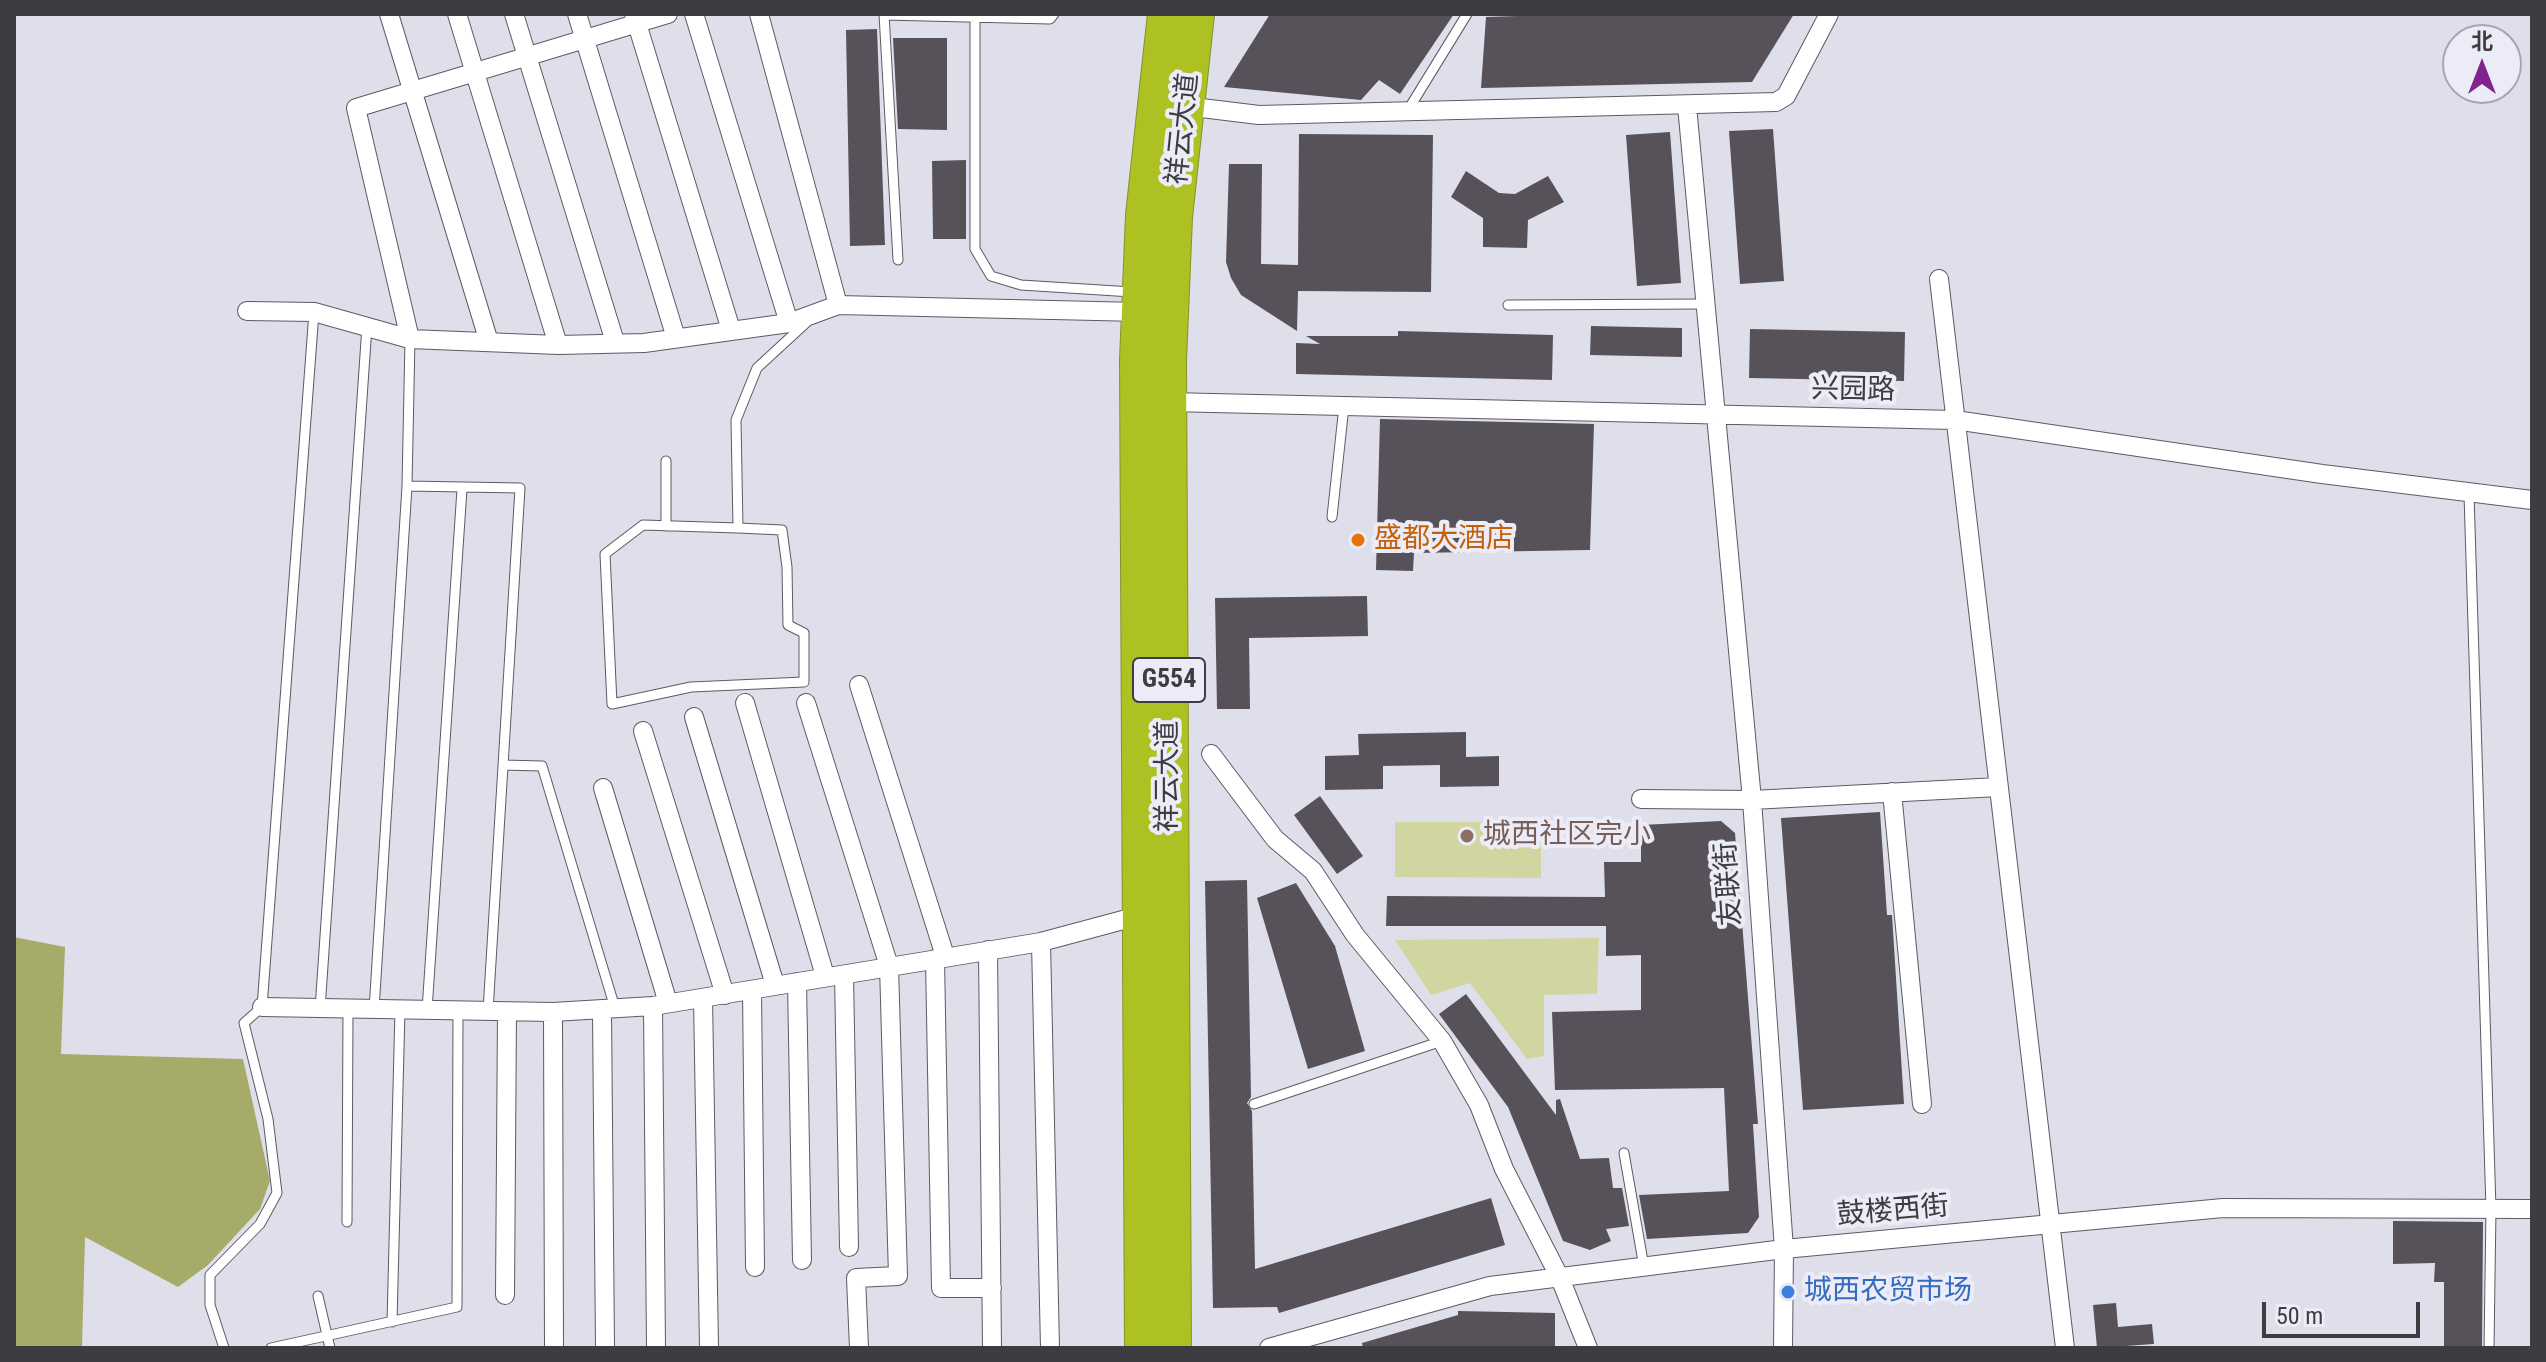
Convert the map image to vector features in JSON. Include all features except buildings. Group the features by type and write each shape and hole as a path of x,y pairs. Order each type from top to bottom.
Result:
{"highway":[{"name":"祥云大道","path":"1142,1348 1138,916 1139,302 1149,144 1165,14"},
{"name":"祥云大道","path":"1174,1348 1169,402 1173,245 1185,106 1197,14"}],"street":[{"path":"389,14 489,342"},
{"path":"457,14 558,345"},
{"path":"514,14 615,342"},
{"path":"577,14 676,338"},
{"path":"410,339 356,108 585,39 636,19 668,14"},
{"path":"694,14 789,323"},
{"path":"759,14 838,305"},
{"path":"1185,106 1259,115 1776,102 1786,96 1829,14"},
{"path":"636,19 731,330"},
{"name":"友联街","path":"1687,106 1752,800 1784,1249 1783,1348"},
{"path":"1939,279 2065,1348"},
{"path":"247,311 314,312 410,339 558,345 676,338 789,323 838,305 1139,302"},
{"name":"兴园路","path":"1169,402 1716,417 1955,420 2469,494 2532,500"},
{"path":"859,685 940,958 941,1288 992,1288"},
{"path":"745,703 834,976 849,1247"},
{"path":"806,703 889,966 898,1276 856,1278 859,1348"},
{"path":"694,717 775,985"},
{"path":"643,731 725,995"},
{"path":"1211,754 1275,839 1313,871 1355,935 1442,1041 1479,1105 1504,1169 1560,1278 1588,1348"},
{"path":"1641,799 1752,800 1998,787"},
{"path":"603,788 660,1005 656,1348"},
{"path":"1892,792 1922,1104"},
{"path":"262,1007 553,1012 660,1005 1041,942 1138,916"},
{"path":"1041,942 1050,1348"},
{"path":"988,950 992,1348"},
{"path":"797,982 802,1260"},
{"path":"752,990 755,1267"},
{"path":"703,998 709,1348"},
{"path":"605,1348 609,1010"},
{"path":"505,1295 507,1012"},
{"path":"553,1012 554,1348"},
{"name":"鼓楼西街","path":"1269,1348 1464,1292 1784,1249 2223,1208 2532,1209"}],"lane":[{"path":"898,260 884,14 1050,19 1054,14"},
{"path":"1406,113 1467,14"},
{"path":"975,18 972,228 975,249 991,276 1021,285 1139,302"},
{"path":"1508,305 1705,304"},
{"path":"224,1348 210,1305 210,1275 260,1224 277,1193 268,1119 244,1023 262,1007 314,312"},
{"path":"738,528 736,420 757,368 819,312"},
{"path":"320,1009 367,325"},
{"path":"374,1010 407,486 410,339"},
{"path":"1332,517 1344,406"},
{"path":"666,461 666,526"},
{"path":"407,486 520,488 488,1011"},
{"path":"427,1010 462,489"},
{"path":"2469,494 2491,1209 2489,1348"},
{"path":"643,525 738,528 782,530 787,567 788,625 804,633 804,682 691,687 612,704 605,554 643,525"},
{"path":"503,765 542,766 609,1010"},
{"path":"347,1222 348,1009"},
{"path":"392,1322 400,1010"},
{"path":"271,1348 457,1307 458,1011"},
{"path":"1254,1104 1442,1041"},
{"path":"1624,1153 1644,1267"},
{"path":"318,1296 330,1348"}],"green space":[{"path":"1395,822 1541,822 1541,878 1395,877"},
{"path":"14,937 65,947 61,1054 243,1059 270,1181 260,1209 208,1265 178,1287 85,1237 82,1348 14,1348"},
{"path":"1599,938 1597,994 1544,995 1544,1056 1527,1059 1470,983 1431,995 1395,940"}],"place":[{"name":"盛都大酒店","path":"1358,540"},
{"name":"城西社区完小","path":"1467,836"},
{"name":"城西农贸市场","path":"1788,1292"}]}
